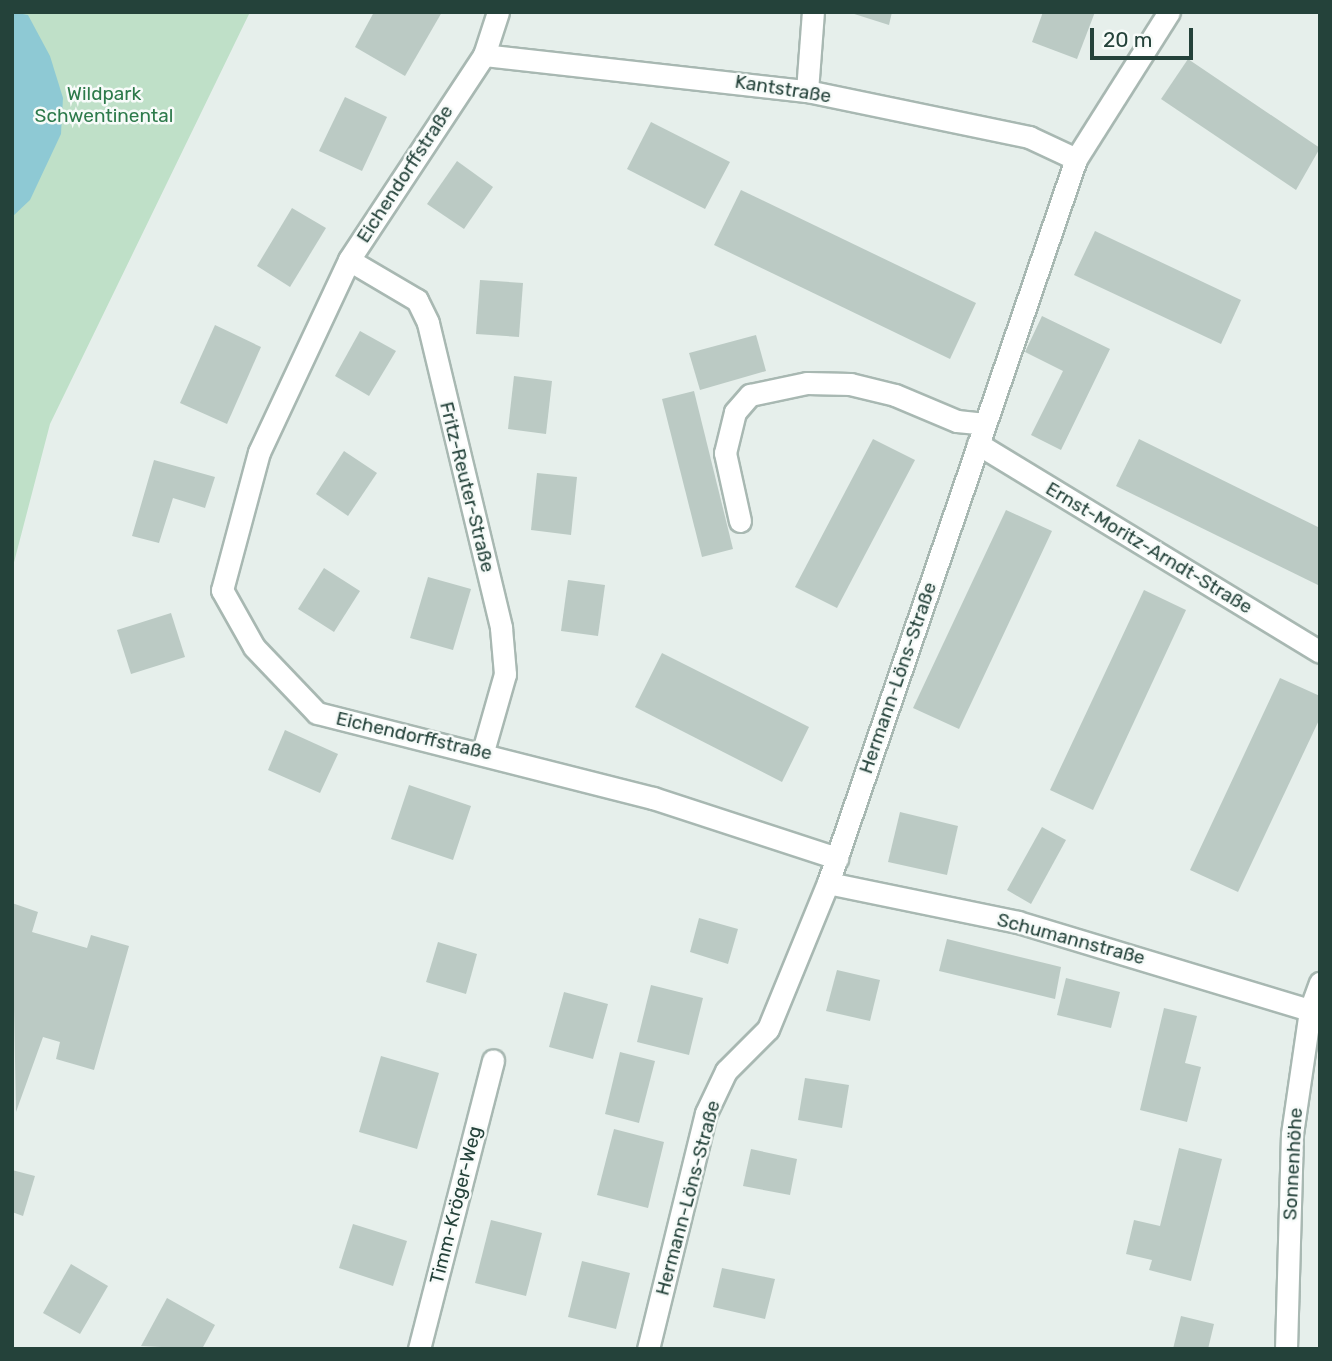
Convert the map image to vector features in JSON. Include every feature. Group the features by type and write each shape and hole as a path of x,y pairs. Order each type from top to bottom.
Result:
{"street":[{"name":"Eichendorffstraße","path":"498,12 484,55 349,260 259,452 222,590 254,648 317,713 483,751 653,798 836,858"},
{"path":"807,91 813,12"},
{"name":"Hermann-Löns-Straße","path":"648,1349 706,1113 726,1072 768,1029 828,883 1076,159 1168,12"},
{"name":"Kantstraße","path":"484,55 807,91 1029,137 1076,159"},
{"name":"Fritz-Reuter-Straße","path":"349,260 417,300 428,323 501,628 505,674 483,751"},
{"path":"740,521 725,453 736,412 750,395 807,383 850,384 895,395 957,421 985,424"},
{"name":"Ernst-Moritz-Arndt-Straße","path":"978,444 1320,652"},
{"name":"Schumannstraße","path":"828,883 1018,922 1310,1010"},
{"name":"Sonnenhöhe","path":"1286,1349 1292,1134 1310,1010 1320,983"},
{"name":"Timm-Kröger-Weg","path":"419,1349 493,1060"}],"green space":[{"name":"Wildpark Schwentinental","path":"12,12 250,12 50,424 12,570"}],"water":[{"path":"12,12 28,15 50,56 63,98 61,134 30,200 12,217"}],"building":[{"path":"374,12 442,12 405,76 355,47"},
{"path":"848,12 892,12 889,25"},
{"path":"1043,12 1095,12 1077,59 1032,42"},
{"path":"1188,59 1320,148 1296,190 1161,99"},
{"path":"345,97 387,117 362,171 319,151"},
{"path":"651,122 730,162 705,209 627,169"},
{"path":"457,161 493,187 464,229 427,204"},
{"path":"741,190 976,303 950,359 714,245"},
{"path":"292,208 326,228 290,287 257,266"},
{"path":"1095,231 1241,300 1221,344 1074,275"},
{"path":"480,280 523,283 519,337 476,334"},
{"path":"1042,316 1110,349 1061,450 1031,435 1063,371 1025,352"},
{"path":"215,325 261,347 227,424 180,403"},
{"path":"360,331 396,351 369,396 335,376"},
{"path":"756,335 766,371 700,390 689,353"},
{"path":"514,376 552,381 546,434 508,429"},
{"path":"694,391 733,549 702,557 662,399"},
{"path":"873,439 915,460 837,608 795,587"},
{"path":"1139,439 1320,528 1320,586 1116,486"},
{"path":"344,451 377,473 348,516 316,494"},
{"path":"154,460 215,477 205,508 173,498 159,543 132,536"},
{"path":"537,473 577,477 571,535 531,530"},
{"path":"1006,510 1052,531 959,729 913,708"},
{"path":"324,568 360,591 334,632 298,609"},
{"path":"428,577 471,589 453,650 410,638"},
{"path":"568,580 605,585 598,636 561,631"},
{"path":"1144,590 1186,610 1093,810 1050,790"},
{"path":"171,613 185,657 131,674 117,630"},
{"path":"662,653 809,727 782,782 635,707"},
{"path":"1280,678 1320,696 1320,718 1238,892 1190,870"},
{"path":"285,730 338,754 320,793 268,770"},
{"path":"409,785 471,806 453,860 391,839"},
{"path":"900,812 958,826 947,875 888,862"},
{"path":"1042,827 1066,840 1031,904 1007,890"},
{"path":"12,903 38,912 32,932 87,948 91,935 129,946 94,1070 56,1059 60,1042 43,1037 16,1112"},
{"path":"699,918 738,929 728,964 690,952"},
{"path":"947,939 1061,967 1055,999 939,971"},
{"path":"438,942 477,954 466,994 426,982"},
{"path":"837,970 880,980 870,1021 826,1011"},
{"path":"1066,978 1120,992 1111,1028 1057,1015"},
{"path":"651,985 703,998 689,1055 637,1042"},
{"path":"564,992 608,1004 593,1059 549,1047"},
{"path":"1164,1008 1197,1016 1185,1063 1201,1067 1187,1122 1140,1110"},
{"path":"620,1052 655,1061 639,1123 605,1114"},
{"path":"381,1056 439,1073 417,1149 359,1132"},
{"path":"805,1078 849,1085 842,1128 798,1120"},
{"path":"614,1129 664,1142 648,1208 597,1195"},
{"path":"1179,1148 1222,1159 1191,1281 1149,1270 1152,1260 1126,1254 1134,1220 1160,1226"},
{"path":"751,1149 797,1159 790,1195 743,1186"},
{"path":"12,1170 35,1176 23,1216 12,1212"},
{"path":"491,1220 542,1233 526,1296 475,1283"},
{"path":"353,1224 407,1241 393,1286 339,1268"},
{"path":"582,1261 630,1273 616,1329 568,1317"},
{"path":"71,1264 108,1286 80,1334 43,1313"},
{"path":"722,1268 775,1279 765,1319 713,1307"},
{"path":"167,1298 215,1325 202,1349 141,1346"},
{"path":"1181,1316 1214,1324 1208,1349 1173,1349"}]}
